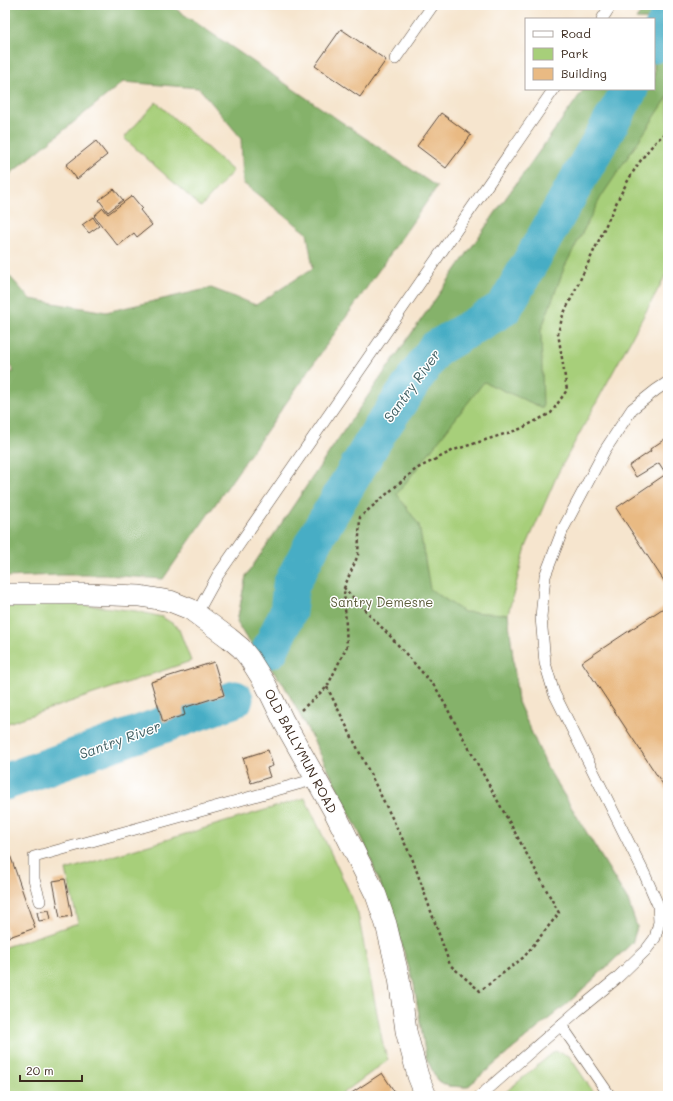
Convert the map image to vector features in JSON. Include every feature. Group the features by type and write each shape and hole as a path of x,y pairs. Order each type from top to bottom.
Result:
{"street":[{"name":"OLD BALLYMUN ROAD","path":"5,594 140,596 170,601 197,613 230,638 249,658 266,685 284,722 316,779 376,895 386,924 399,978 406,1031 418,1076 426,1096"}],"lane":[{"path":"395,59 433,5"},
{"path":"603,18 612,5"},
{"path":"197,613 218,575 553,90"},
{"path":"480,1096 616,979 646,950 655,938 659,922 658,905 644,873 554,693 545,663 541,617 545,576 563,529 605,450 632,409 668,382"},
{"path":"40,901 34,879 34,857 316,779"},
{"path":"561,1025 610,1096"}],"path":[{"path":"284,722 295,715 327,687 347,646 344,588 358,555 360,517 416,470 454,450 520,429 551,413 567,390 558,333 563,315 618,199 645,153 668,131"},
{"path":"327,687 412,858 450,965 480,991 524,957 559,913 436,688 391,637 344,588"}],"green space":[{"path":"5,5 170,5 437,187 163,579 106,575 5,577 5,373 14,372 5,354 5,271 30,299 106,312 211,288 256,305 313,268 307,233 243,183 241,138 199,88 123,82 10,174 5,186"},
{"name":"Santry Demesne","path":"647,5 668,5 668,271 558,473 526,547 508,614 518,702 547,767 628,901 637,927 632,943 569,1002 467,1087 448,1086 437,1080 426,1057 414,984 394,920 364,842 317,747 284,685 245,636 237,622 246,576 345,429 503,202 583,90 655,90 655,18 637,18"},
{"name":"Santry Demesne","path":"647,5 668,5 668,97 601,197 565,266 541,330 543,408 484,382 397,494 419,525 430,589 464,612 508,614 518,702 547,767 628,901 637,927 632,943 569,1002 467,1087 448,1086 437,1080 426,1057 414,984 394,920 364,842 317,747 284,685 245,636 237,622 246,576 345,429 503,202 583,90 655,90 655,18 637,18"},
{"path":"156,102 233,171 201,207 124,138"},
{"path":"5,603 69,603 136,611 162,617 178,627 191,661 5,724"},
{"path":"305,798 358,914 383,1045 388,1060 339,1096 5,1096 5,947 78,923 66,870"},
{"path":"555,1051 569,1056 596,1096 501,1096"}],"building":[{"path":"341,29 386,60 360,97 315,66"},
{"path":"441,113 471,135 446,168 417,146"},
{"path":"96,141 107,155 77,179 66,165"},
{"path":"114,189 123,200 108,212 99,200"},
{"path":"132,196 142,208 140,210 152,225 137,237 134,233 118,246 94,216 103,208 108,214"},
{"path":"93,217 99,226 89,233 82,225"},
{"path":"668,437 668,587 616,508 666,474 659,463 636,477 629,466"},
{"path":"668,605 668,792 582,662"},
{"path":"214,662 224,695 183,708 185,715 163,722 151,682"},
{"path":"268,750 273,766 267,768 270,777 251,783 243,758"},
{"path":"5,840 35,928 9,937 5,925"},
{"path":"65,879 72,916 60,918 53,881"},
{"path":"49,910 51,919 39,921 37,912"},
{"path":"382,1073 394,1091 387,1096 347,1096"}],"waterway":[{"name":"Santry River","path":"655,43 668,19"},
{"name":"Santry River","path":"270,650 288,612 291,585 315,539 378,433 435,349 504,308 629,90"},
{"name":"Santry River","path":"5,782 235,699"}]}
